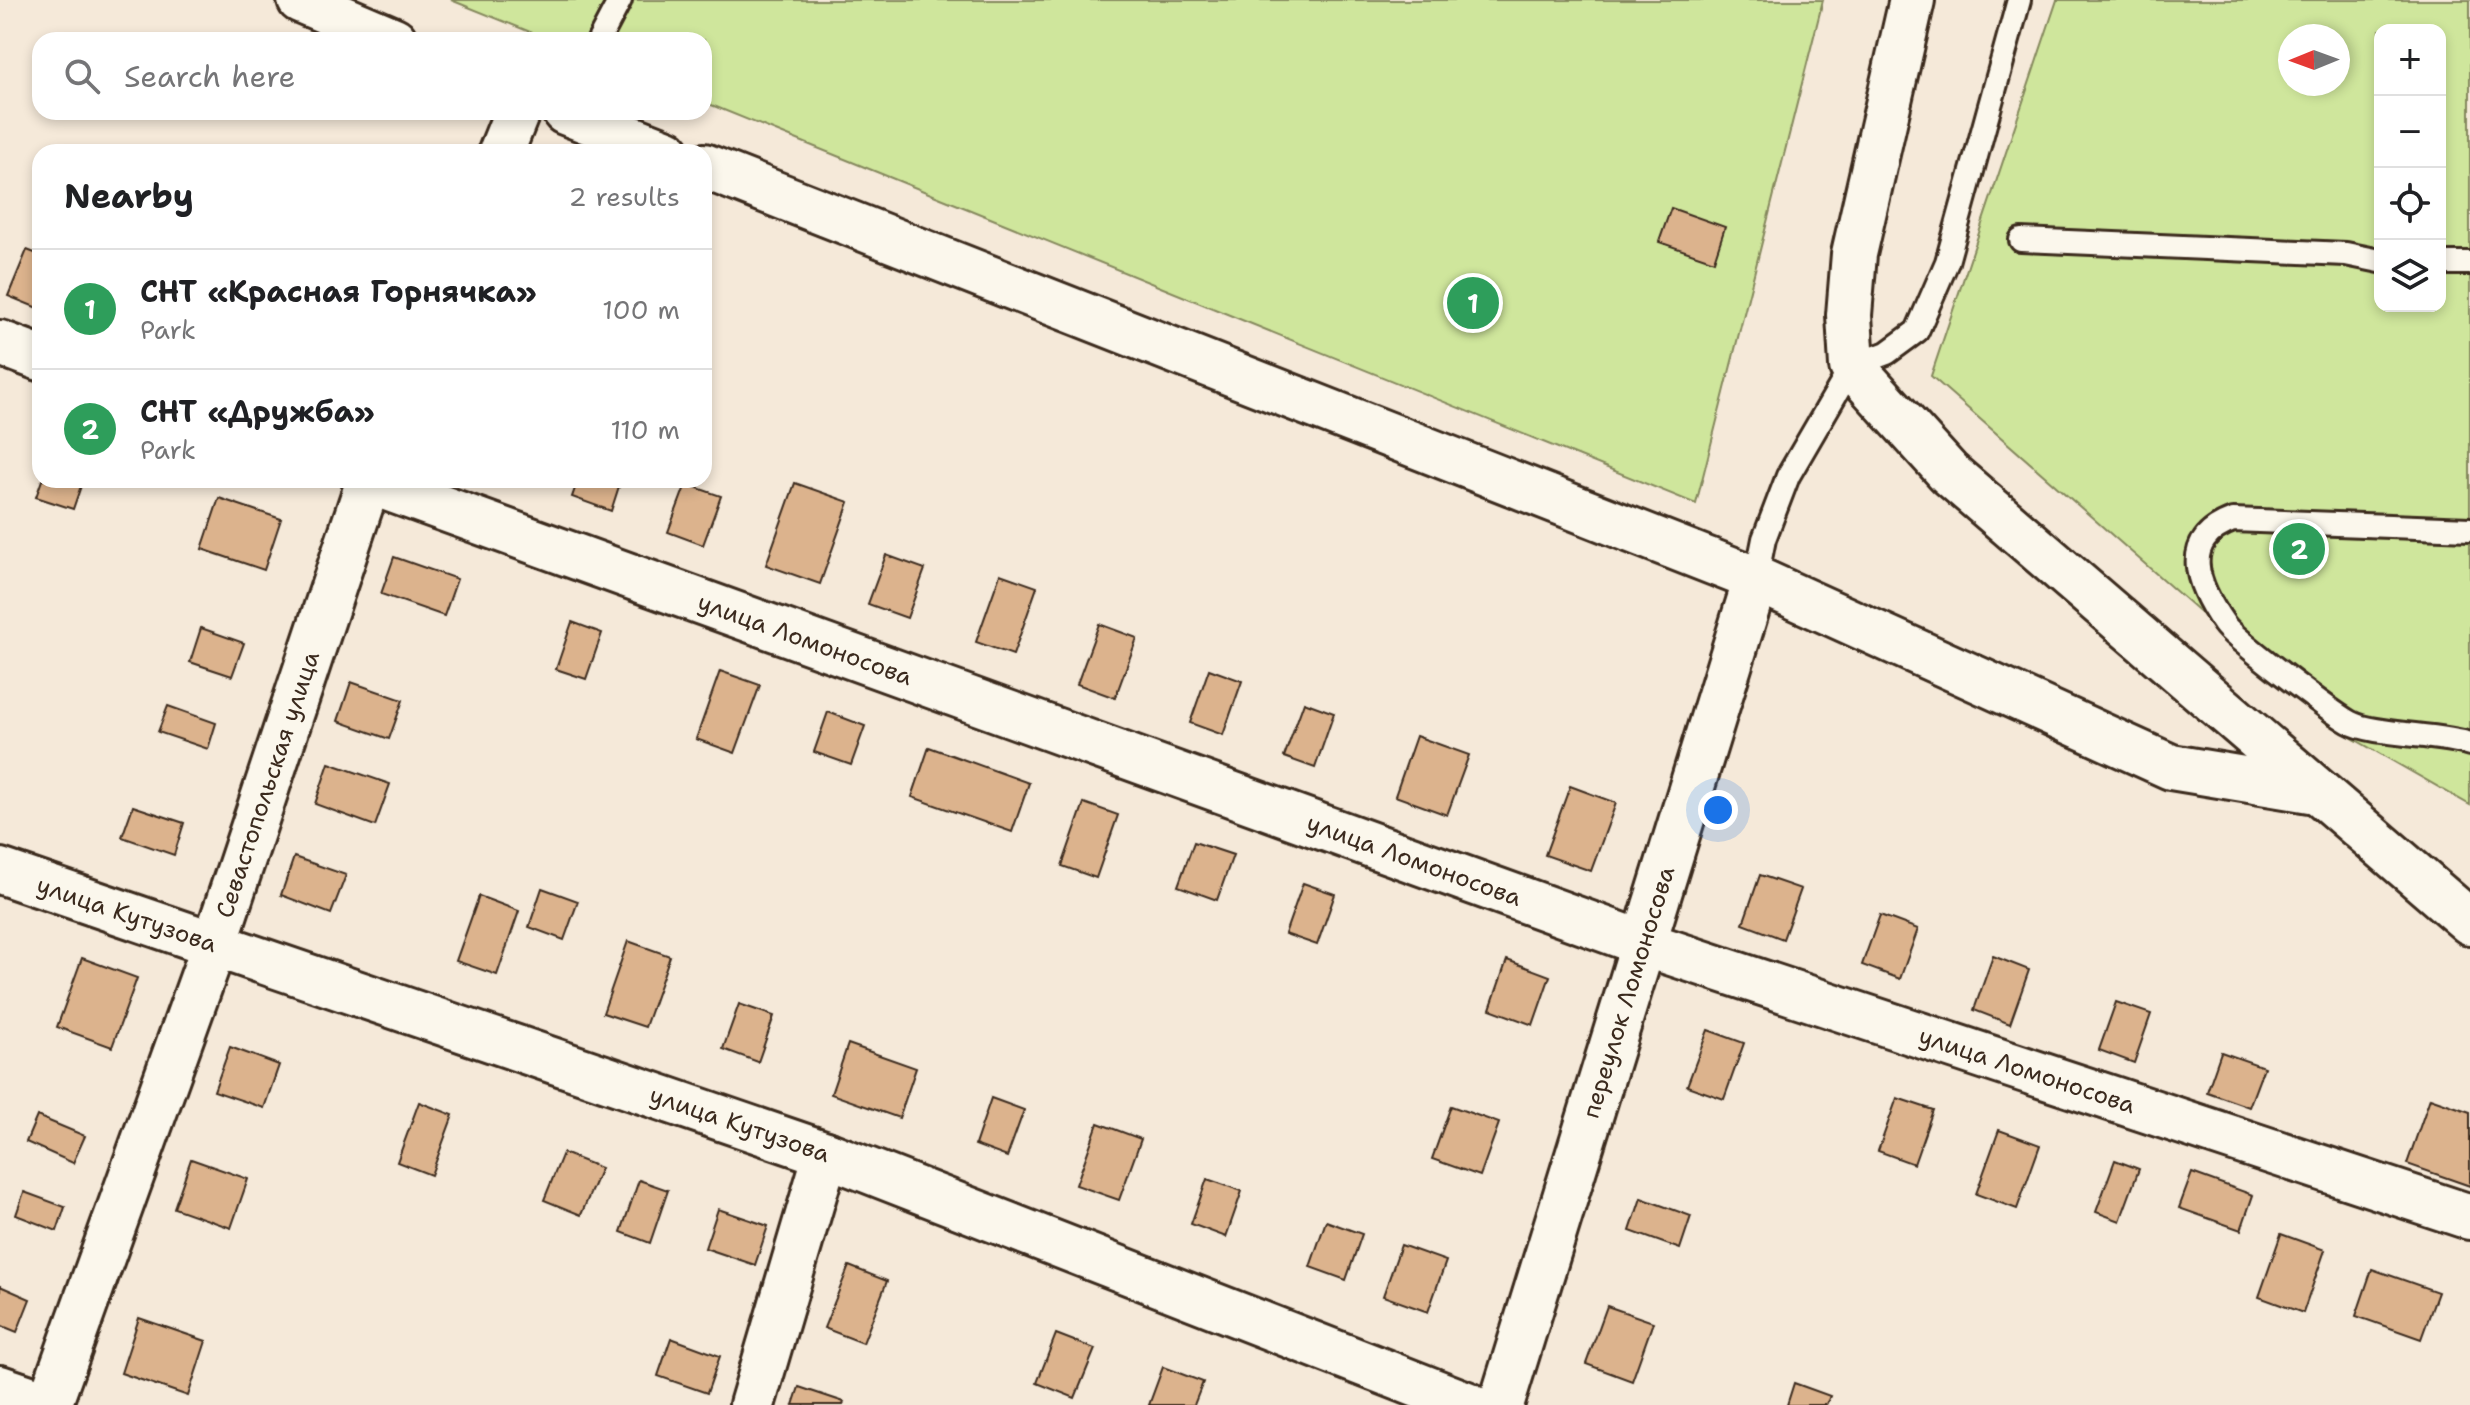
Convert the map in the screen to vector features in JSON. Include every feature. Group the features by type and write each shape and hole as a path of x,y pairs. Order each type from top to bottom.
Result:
{"street":[{"path":"300,0 375,32"},
{"path":"1912,0 1854,254 1849,315 1852,366 1949,473 2470,922"},
{"path":"504,144 514,120"},
{"path":"585,120 647,144"},
{"path":"712,169 1756,579 2171,767 2316,791"},
{"path":"0,343 32,355"},
{"name":"Севастопольская улица","path":"50,1405 214,946 365,488"},
{"name":"улица Ломоносова","path":"390,488 1645,944 2470,1217"},
{"name":"переулок Ломоносова","path":"1501,1405 1756,579"},
{"name":"улица Кутузова","path":"0,871 826,1154 1469,1405"},
{"path":"752,1405 826,1154"},
{"path":"0,1388 50,1405"}],"lane":[{"path":"603,32 620,0"},
{"path":"1756,579 1764,539 1788,476 1852,366 1887,353 1917,331 1947,262 2019,0"},
{"path":"2021,240 2346,254 2374,260"},
{"path":"2446,263 2470,263"},
{"path":"2470,529 2233,520 2214,527 2200,544 2197,571 2225,626 2352,724 2470,744"}],"green space":[{"path":"451,0 1823,0 1696,504 712,105 712,32 530,32"},
{"path":"2057,0 2470,0 2470,805 2326,723 1931,376"}],"building":[{"path":"1671,208 1725,227 1714,261 1659,242"},
{"path":"27,250 32,252 32,306 8,296"},
{"path":"795,483 849,502 820,584 766,565"},
{"path":"39,488 80,488 73,509 36,497"},
{"path":"575,488 618,488 611,511 572,497"},
{"path":"684,488 698,488 721,496 703,545 668,532"},
{"path":"219,498 281,519 264,570 202,549"},
{"path":"886,555 925,569 907,618 868,604"},
{"path":"394,557 457,579 444,616 381,594"},
{"path":"1000,574 1037,587 1013,655 976,642"},
{"path":"572,622 602,633 586,679 556,669"},
{"path":"1099,624 1137,638 1115,698 1077,684"},
{"path":"201,628 244,643 232,676 190,662"},
{"path":"1209,669 1242,681 1223,735 1190,723"},
{"path":"720,671 760,685 735,753 696,739"},
{"path":"351,682 403,700 389,739 338,721"},
{"path":"1304,702 1334,713 1315,768 1284,757"},
{"path":"168,706 216,723 208,749 158,732"},
{"path":"828,712 865,726 851,765 814,752"},
{"path":"1416,736 1469,755 1447,815 1395,796"},
{"path":"929,747 1029,783 1012,832 912,797"},
{"path":"329,763 390,784 375,826 315,804"},
{"path":"1570,786 1616,803 1591,871 1545,855"},
{"path":"1084,803 1118,815 1096,878 1062,866"},
{"path":"133,806 184,823 174,855 122,837"},
{"path":"1194,842 1233,855 1217,900 1178,886"},
{"path":"294,857 346,875 331,914 281,895"},
{"path":"1760,875 1801,889 1783,939 1743,924"},
{"path":"1303,883 1335,894 1317,945 1285,934"},
{"path":"542,888 578,901 564,940 529,927"},
{"path":"479,896 519,911 497,975 456,961"},
{"path":"1880,915 1918,929 1900,979 1862,965"},
{"path":"628,941 670,956 645,1027 603,1013"},
{"path":"1993,956 2029,970 2010,1024 1974,1010"},
{"path":"82,958 137,978 112,1047 57,1027"},
{"path":"1507,960 1550,976 1533,1025 1490,1009"},
{"path":"2116,1002 2151,1014 2134,1063 2099,1050"},
{"path":"739,1004 774,1016 758,1062 723,1049"},
{"path":"1708,1030 1744,1043 1724,1099 1687,1086"},
{"path":"848,1044 916,1068 899,1118 831,1094"},
{"path":"230,1047 279,1065 264,1108 214,1091"},
{"path":"2221,1052 2264,1067 2249,1107 2207,1092"},
{"path":"991,1098 1024,1110 1007,1157 975,1145"},
{"path":"1897,1098 1933,1110 1914,1164 1878,1151"},
{"path":"2430,1098 2470,1112 2470,1186 2407,1164"},
{"path":"419,1102 453,1115 431,1175 397,1162"},
{"path":"1451,1106 1499,1123 1480,1176 1432,1159"},
{"path":"37,1116 85,1136 73,1163 26,1142"},
{"path":"1098,1123 1141,1139 1119,1200 1076,1185"},
{"path":"1999,1130 2040,1145 2017,1209 1976,1194"},
{"path":"563,1153 601,1168 581,1215 544,1200"},
{"path":"191,1159 248,1179 231,1228 174,1208"},
{"path":"2115,1160 2139,1169 2120,1221 2096,1212"},
{"path":"2192,1173 2253,1195 2241,1230 2179,1208"},
{"path":"1207,1179 1242,1191 1226,1237 1191,1224"},
{"path":"639,1180 668,1190 650,1243 621,1232"},
{"path":"24,1192 65,1207 57,1231 16,1215"},
{"path":"1641,1198 1691,1216 1680,1249 1630,1231"},
{"path":"718,1209 768,1226 755,1265 705,1248"},
{"path":"1326,1221 1362,1234 1346,1280 1310,1267"},
{"path":"2281,1234 2325,1250 2303,1313 2259,1297"},
{"path":"1401,1245 1446,1261 1428,1312 1383,1296"},
{"path":"849,1266 887,1281 863,1343 824,1328"},
{"path":"2372,1269 2438,1292 2421,1339 2356,1316"},
{"path":"0,1286 30,1299 17,1332 0,1325"},
{"path":"1607,1306 1653,1322 1632,1381 1586,1364"},
{"path":"139,1318 206,1341 188,1396 121,1373"},
{"path":"1056,1334 1095,1349 1075,1398 1037,1383"},
{"path":"671,1338 720,1356 707,1393 658,1376"},
{"path":"1163,1367 1203,1382 1194,1405 1149,1405"},
{"path":"1794,1383 1830,1396 1826,1405 1787,1405"},
{"path":"799,1387 844,1402 843,1405 793,1405"}],"place":[{"name":"СНТ «Красная Горнячка»","path":"1473,303"},
{"name":"СНТ «Дружба»","path":"2299,549"}]}
